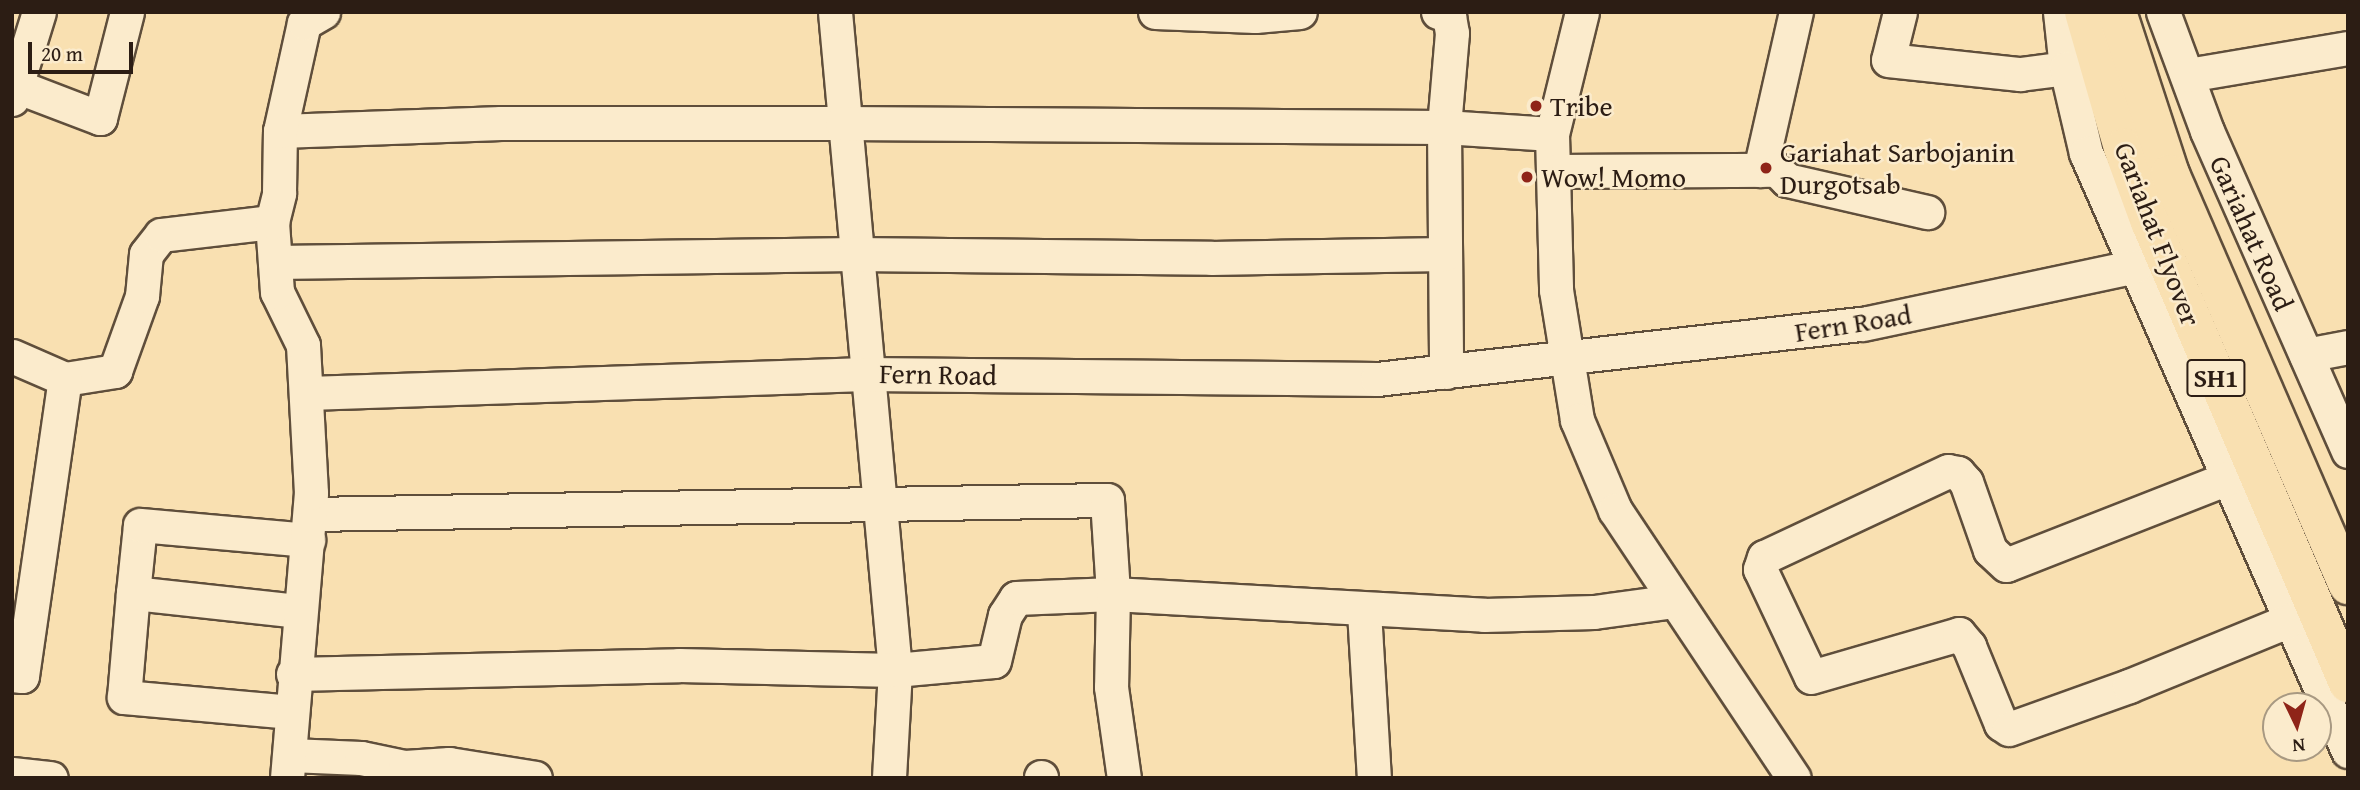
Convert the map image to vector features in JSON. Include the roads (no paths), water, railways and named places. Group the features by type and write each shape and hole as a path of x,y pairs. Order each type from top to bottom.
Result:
{"main road":[{"name":"Gariahat Flyover","path":"2084,12 2098,65 2150,222 2348,683"},
{"name":"Gariahat Flyover","path":"2098,65 2117,12"},
{"name":"Gariahat Flyover","path":"2098,65 2170,174 2241,346 2348,586"}],"street":[{"path":"39,12 14,92 100,118 127,12"},
{"path":"323,12 304,23 280,131 279,192 272,222 276,292 303,345 309,393 309,527 293,674 289,766 361,758 405,767 449,764 535,778"},
{"path":"835,12 842,123 895,670 888,778"},
{"path":"1155,12 1255,16 1300,12"},
{"path":"1438,12 1449,16 1452,33 1444,127 1446,372"},
{"path":"1582,12 1552,134 1556,290 1577,420 1615,510 1794,778"},
{"path":"1760,170 1796,12"},
{"path":"1900,12 1888,60 2020,74 2098,65"},
{"path":"2060,12 2098,65 2086,153 2348,751"},
{"name":"Gariahat Road","path":"2163,12 2207,131 2348,451"},
{"path":"2188,75 2348,48"},
{"path":"280,131 501,123 842,123 1444,127 1552,134"},
{"path":"1555,171 1777,170 1787,180 1927,212"},
{"path":"12,356 65,379 115,371 142,296 146,254 161,235 272,222"},
{"path":"275,262 855,254 1211,258 1446,254"},
{"name":"Fern Road","path":"309,393 866,373 1377,379 1567,360 1863,324 2135,267"},
{"path":"2306,355 2348,346"},
{"path":"12,675 22,676 65,379"},
{"path":"2228,478 2006,565 1990,550 1966,482 1958,472 1948,471 1764,557 1760,569 1811,677 1959,634 1969,646 2001,724 2009,729 2129,687 2290,620"},
{"path":"292,712 124,697 140,525 309,527 878,505 1107,500 1113,594 1111,687 1124,778"},
{"path":"133,593 299,611"},
{"path":"293,674 679,665 895,670 995,661 1005,615 1016,598 1113,594 1364,611 1594,612 1674,601"},
{"path":"1364,611 1374,778"},
{"path":"12,774 51,778"}],"place":[{"name":"Tribe","path":"1536,106"},
{"name":"Gariahat Sarbojanin Durgotsab","path":"1766,168"},
{"name":"Wow! Momo","path":"1527,177"}]}
